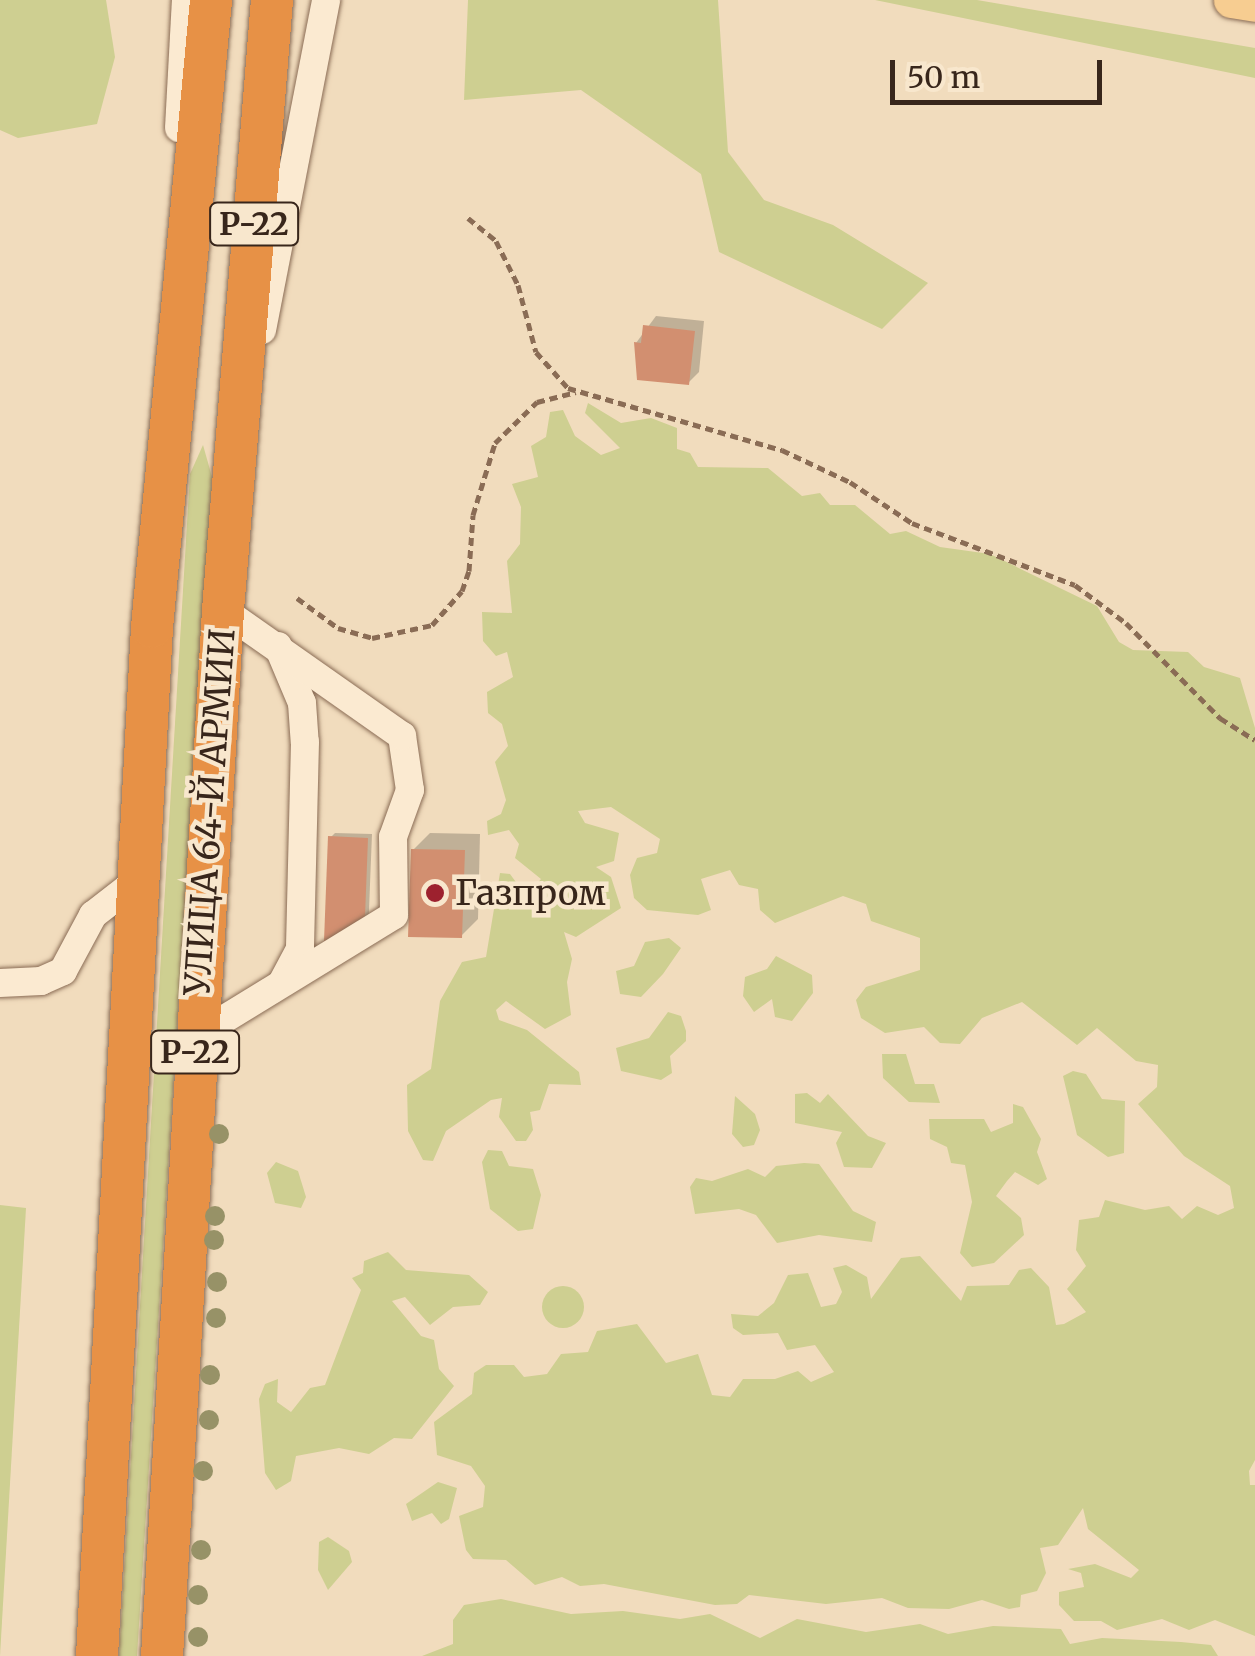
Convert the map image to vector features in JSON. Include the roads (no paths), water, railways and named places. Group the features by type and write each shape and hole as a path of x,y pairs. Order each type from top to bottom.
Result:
{"highway":[{"name":"Р-22","path":"152,627 211,0"},
{"name":"Р-22","path":"236,448 272,0"},
{"name":"УЛИЦА 64-Й АРМИИ","path":"162,1656 196,1038 236,448"},
{"name":"УЛИЦА 64-Й АРМИИ","path":"97,1656 152,627"}],"main road":[{"path":"1231,0 1255,4"}],"street":[{"name":"Р-22","path":"152,627 186,0"},
{"path":"236,448 326,0"},
{"path":"196,1038 394,915 393,837 410,790 402,736 278,645 223,610"},
{"path":"278,645 302,703 306,742 300,949 281,984"},
{"path":"0,983 41,981 63,971 93,915 138,880"}],"place":[{"name":"Газпром","path":"435,893"}]}
